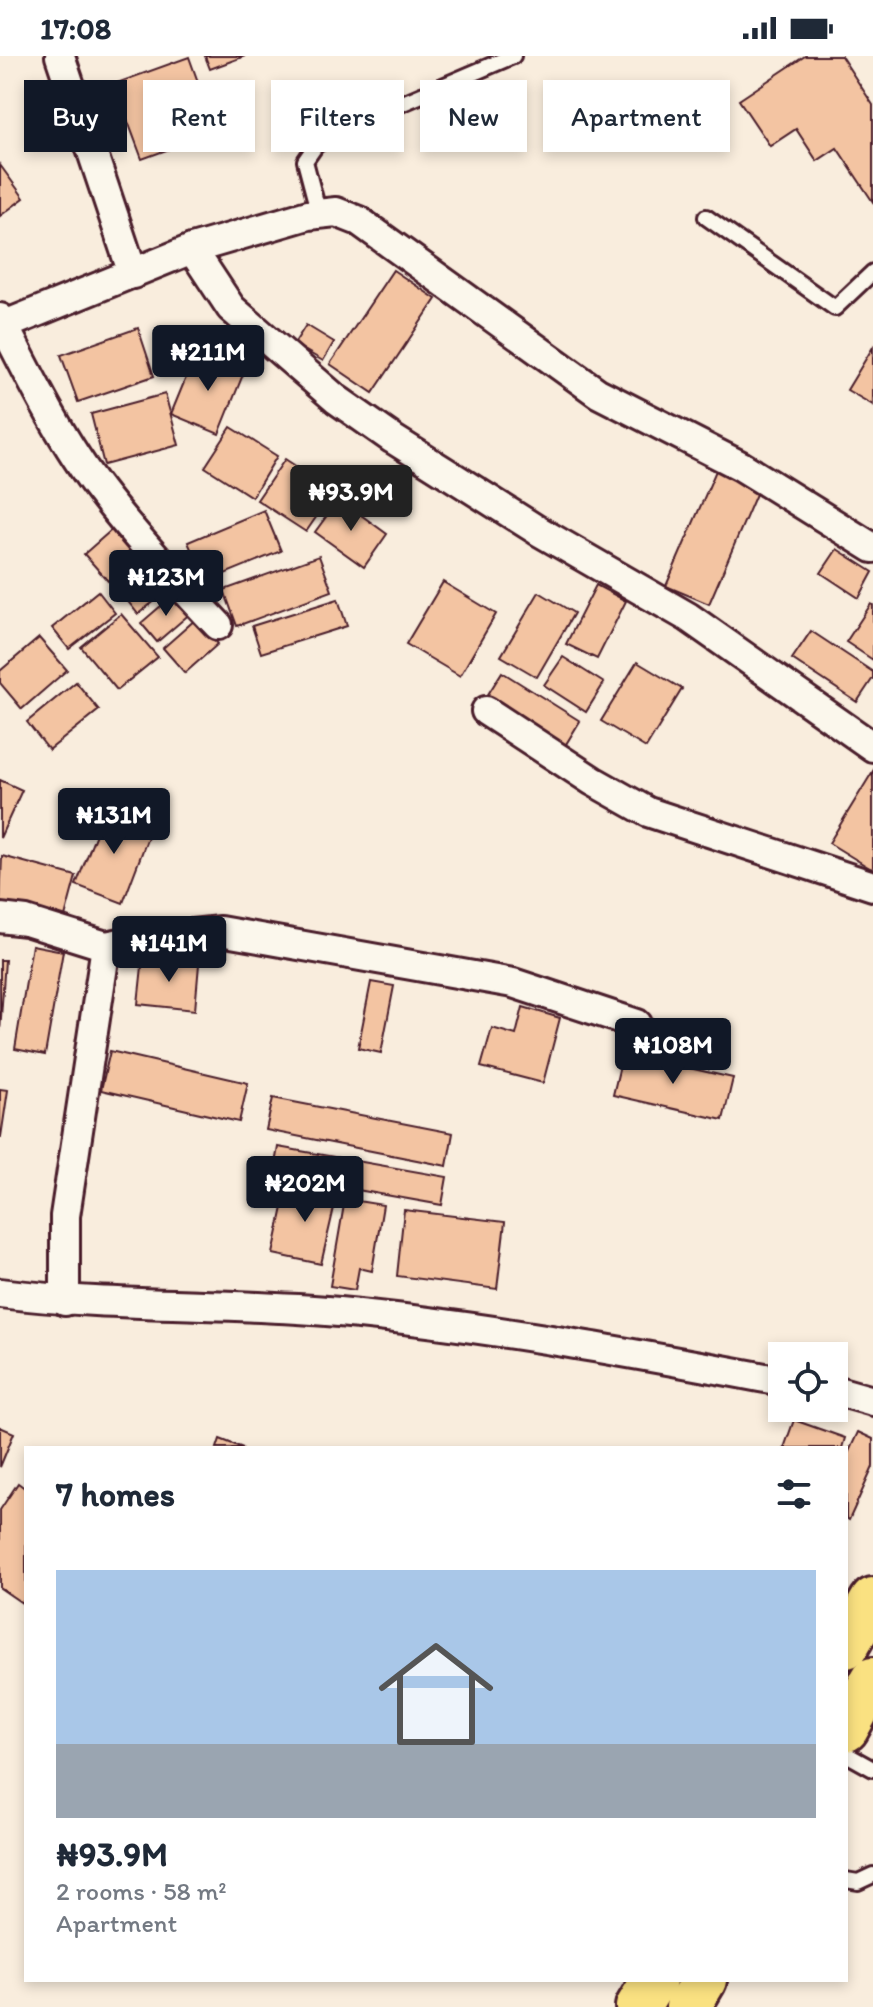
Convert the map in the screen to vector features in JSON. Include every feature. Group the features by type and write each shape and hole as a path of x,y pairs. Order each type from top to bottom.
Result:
{"main road":[{"path":"848,1643 873,1600"},
{"path":"854,1733 873,1680"},
{"path":"638,2007 653,1982"},
{"path":"688,2007 703,1982"}],"street":[{"path":"60,56 133,274"},
{"path":"218,625 158,561 99,490 41,398 1,323 192,249 336,212 359,221 598,393 741,466 873,548"},
{"path":"192,249 231,308 336,399 537,530 688,617 873,747"},
{"path":"486,711 593,781 648,812 873,886"},
{"path":"0,918 26,921 106,946 220,931 513,983 637,1024"},
{"path":"65,1301 65,1216 106,946"},
{"path":"0,1293 65,1301 337,1312 536,1336 768,1378"},
{"path":"848,1394 873,1401"}],"lane":[{"path":"319,214 305,161 316,145 356,123 513,56"},
{"path":"706,217 835,308 873,272"},
{"path":"854,1733 873,1769"},
{"path":"848,1880 858,1882 873,1875"}],"building":[{"path":"205,56 245,56 210,69"},
{"path":"805,56 841,56 873,105 873,202 837,148 817,161 796,129 770,146 739,100"},
{"path":"189,57 197,80 143,80 143,152 161,152 142,159 127,119 125,80"},
{"path":"0,165 24,198 0,216"},
{"path":"393,270 436,299 373,393 330,364"},
{"path":"306,325 334,342 323,361 294,344"},
{"path":"138,328 154,376 78,402 61,355"},
{"path":"873,347 873,405 847,390"},
{"path":"196,353 244,372 219,434 171,414"},
{"path":"165,394 179,445 104,465 91,414"},
{"path":"231,427 277,456 252,497 205,467"},
{"path":"285,459 334,491 306,532 257,500"},
{"path":"717,468 759,487 709,604 666,586"},
{"path":"339,499 387,534 364,567 315,532"},
{"path":"264,510 281,551 205,582 188,542"},
{"path":"116,526 140,554 108,581 84,554"},
{"path":"837,549 873,572 859,598 821,573"},
{"path":"319,556 332,591 237,626 224,590"},
{"path":"150,564 170,589 138,614 118,589"},
{"path":"443,582 496,614 460,676 406,644"},
{"path":"596,585 626,601 597,659 566,644"},
{"path":"98,591 115,613 69,649 52,628"},
{"path":"539,592 574,613 537,677 501,656"},
{"path":"176,593 192,612 157,642 141,623"},
{"path":"338,599 347,626 261,653 252,626"},
{"path":"873,605 873,660 846,642"},
{"path":"121,614 158,657 117,690 81,647"},
{"path":"196,619 218,644 185,673 163,648"},
{"path":"811,631 873,672 873,678 857,702 792,659"},
{"path":"39,638 67,670 22,709 0,683 0,671"},
{"path":"563,657 604,683 586,712 544,685"},
{"path":"637,662 682,689 646,748 601,721"},
{"path":"502,672 580,721 560,754 482,704"},
{"path":"76,682 99,710 49,750 27,722"},
{"path":"873,771 873,870 829,843"},
{"path":"0,780 22,790 0,838"},
{"path":"106,808 152,826 123,903 76,885"},
{"path":"2,856 76,876 64,921 0,904"},
{"path":"32,945 63,951 45,1055 15,1049"},
{"path":"143,957 199,964 195,1010 138,1004"},
{"path":"0,960 5,960 0,1032"},
{"path":"371,982 394,986 381,1053 358,1048"},
{"path":"523,1007 560,1018 543,1083 481,1067 492,1028 516,1035"},
{"path":"110,1051 248,1083 239,1122 101,1090"},
{"path":"623,1053 733,1078 723,1120 613,1095"},
{"path":"0,1089 8,1090 1,1137 0,1136"},
{"path":"273,1098 453,1133 447,1166 266,1130"},
{"path":"278,1147 447,1177 442,1205 273,1175"},
{"path":"288,1184 337,1195 321,1264 273,1254"},
{"path":"345,1199 383,1205 372,1271 359,1268 355,1290 330,1286"},
{"path":"404,1210 505,1222 497,1289 397,1276"},
{"path":"793,1422 800,1422 845,1438 843,1446 785,1446"},
{"path":"0,1427 14,1433 0,1467"},
{"path":"858,1432 873,1439 873,1467 849,1520 848,1519 848,1454"},
{"path":"220,1439 238,1446 218,1446"},
{"path":"18,1483 24,1488 22,1603 0,1588 0,1510"}]}
